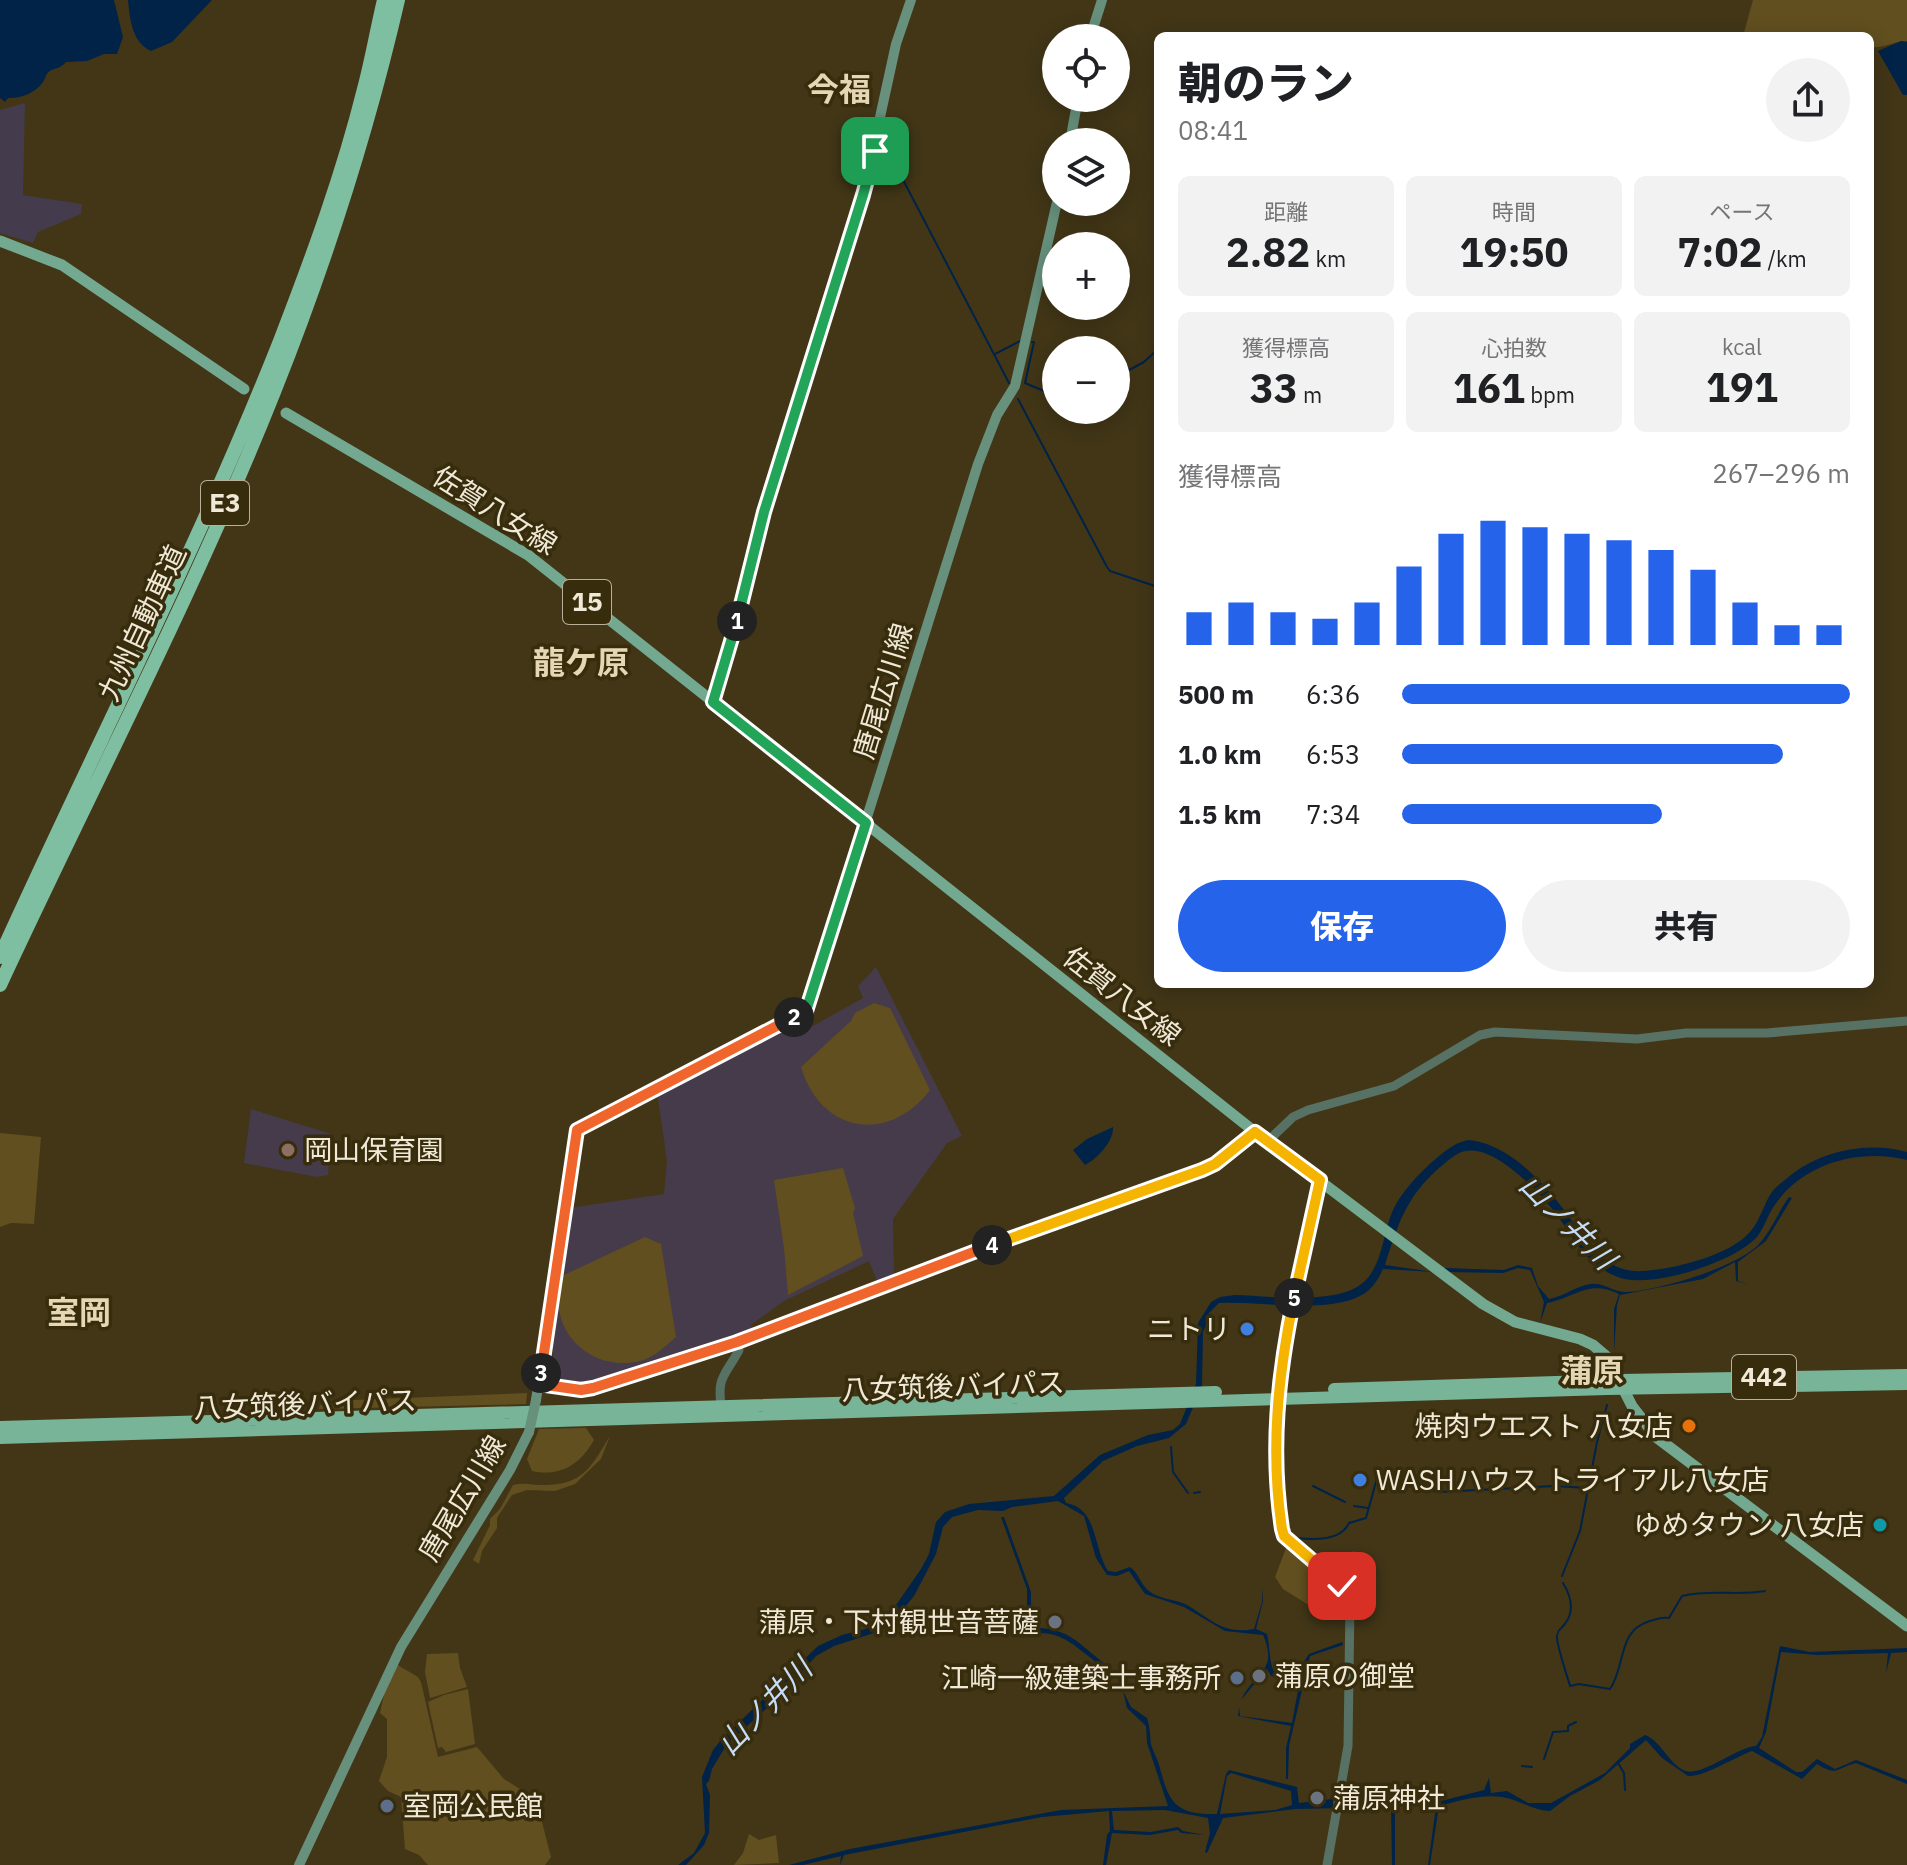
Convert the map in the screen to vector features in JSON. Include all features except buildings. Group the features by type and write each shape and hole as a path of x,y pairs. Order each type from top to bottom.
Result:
{"highway":[{"name":"九州自動車道","path":"0,957 238,447 308,268 338,179 364,90 384,0"},
{"name":"九州自動車道","path":"0,985 187,588 273,393 341,206 378,84 398,0"},
{"name":"八女筑後バイパス","path":"0,1427 722,1411 1907,1375"},
{"name":"八女筑後バイパス","path":"1623,1384 1907,1384"},
{"name":"八女筑後バイパス","path":"0,1438 722,1411"}],"main road":[{"path":"713,702 764,512 863,195 896,44 911,0"},
{"path":"1094,24 1102,0"},
{"name":"唐尾広川線","path":"299,1865 401,1647 510,1470 529,1432 577,1130 806,1011 978,464 997,415 1015,386 1054,216"},
{"path":"0,241 62,265 244,389"},
{"name":"佐賀八女線","path":"286,413 528,555 1255,1132 1498,1314 1593,1345 1607,1357 1641,1419 1656,1437 1907,1626"}],"street":[{"path":"1268,1141 1293,1117 1394,1086 1480,1035 1495,1032 1637,1039 1686,1033 1821,1030 1907,1021"},
{"path":"539,1384 581,1390 737,1342 1015,1236 1202,1170 1215,1164 1255,1132"},
{"path":"1320,1180 1294,1300 1278,1395 1276,1468 1284,1536 1342,1586 1350,1603 1348,1746 1327,1865"},
{"path":"722,1411 721,1380 725,1368 739,1350 737,1342"}],"shaded area":[{"path":"1753,0 1907,0 1907,41 1884,46 1874,47 1874,32 1744,32"},
{"path":"25,103 23,195 82,204 81,214 38,232 33,243 0,233 0,110"},
{"path":"876,967 962,1136 947,1143 893,1219 894,1276 877,1281 869,1261 784,1301 751,1325 752,1329 586,1383 564,1383 554,1378 554,1320 569,1208 664,1194 667,1161 657,1092 806,1014 813,1026 863,998 858,986"},
{"path":"874,1003 890,1008 930,1090 914,1107 895,1119 876,1124 858,1124 840,1118 824,1106 811,1089 801,1067 851,1021 855,1013"},
{"name":"岡山保育園","path":"251,1109 331,1134 328,1175 317,1177 244,1163"},
{"path":"0,1133 41,1137 34,1224 11,1223 0,1227"},
{"path":"843,1168 855,1208 853,1213 863,1256 788,1295 774,1180"},
{"path":"645,1237 661,1244 676,1337 655,1354 640,1361 610,1362 584,1350 565,1329 558,1300 562,1276"},
{"path":"527,1393 526,1404 319,1409 320,1405 354,1400"},
{"path":"586,1428 594,1440 576,1462 552,1472 532,1471 527,1459 539,1429"},
{"path":"610,1436 601,1459 575,1484 555,1491 527,1490 512,1495 497,1518 497,1528 482,1551 479,1564 473,1560 490,1519 500,1509 513,1485 558,1484 578,1477 592,1464"},
{"path":"1288,1543 1333,1582 1334,1586 1317,1602 1307,1604 1283,1589 1275,1577"},
{"path":"1354,1551 1372,1579 1346,1586 1327,1565"},
{"path":"458,1653 467,1687 430,1698 425,1672 427,1654"},
{"path":"396,1664 421,1682 438,1757 477,1747 504,1779 536,1799 551,1857 545,1865 428,1865 419,1855 405,1849 401,1797 388,1791 379,1781 387,1757 387,1719 380,1713 386,1686"},
{"path":"468,1689 475,1744 446,1752 442,1747 438,1748 428,1702"},
{"path":"749,1834 759,1840 776,1835 779,1863 734,1865 743,1853"}],"water":[{"path":"0,0 114,0 123,37 117,54 66,62 48,72 40,86 32,92 8,98 5,102 0,98"},
{"path":"128,0 212,0 172,42 151,51 136,36"},
{"path":"1901,41 1907,42 1907,95 1903,95 1878,51"},
{"path":"1113,1127 1104,1149 1085,1165 1073,1150 1087,1139"},
{"name":"山ノ井川","path":"1468,1140 1495,1148 1532,1174 1604,1259 1628,1270 1643,1271 1700,1260 1729,1248 1750,1232 1775,1189 1813,1161 1859,1148 1907,1152 1907,1160 1869,1156 1851,1158 1815,1170 1786,1191 1759,1234 1745,1247 1698,1269 1662,1278 1632,1280 1612,1274 1594,1263 1546,1201 1502,1162 1477,1151 1457,1154 1432,1174 1413,1197 1400,1221 1385,1265 1434,1272 1383,1269 1369,1290 1338,1303 1297,1306 1219,1303 1208,1314 1211,1314 1203,1332 1202,1386 1186,1424 1169,1438 1137,1446 1103,1461 1064,1498 1066,1503 1084,1512 1108,1571 1116,1572 1130,1567 1153,1594 1185,1604 1217,1624 1233,1630 1254,1629 1263,1587 1263,1601 1256,1629 1267,1634 1275,1673 1299,1669 1309,1654 1342,1642 1343,1645 1310,1656 1289,1746 1288,1779 1286,1748 1291,1726 1238,1716 1239,1707 1240,1716 1292,1723 1301,1674 1275,1677 1267,1669 1241,1700 1266,1664 1267,1647 1263,1635 1225,1631 1184,1607 1145,1594 1129,1571 1117,1576 1107,1575 1096,1558 1084,1516 1058,1501 1003,1511 978,1510 952,1517 943,1527 936,1554 914,1596 894,1620 880,1631 834,1646 816,1656 778,1698 727,1744 706,1784 710,1795 709,1833 704,1845 686,1865 678,1865 694,1853 705,1833 702,1777 713,1750 818,1646 869,1628 887,1618 921,1569 929,1554 936,1522 945,1512 969,1504 1054,1496 1100,1455 1148,1435 1173,1430 1180,1424 1196,1384 1198,1323 1211,1302 1235,1295 1330,1296 1357,1287 1366,1280 1377,1262 1389,1220 1405,1190 1445,1151"},
{"path":"1789,1197 1792,1198 1766,1241 1738,1262 1738,1281 1749,1285 1736,1281 1735,1262 1703,1279 1620,1295 1614,1352 1614,1309 1619,1294 1591,1289 1547,1303 1540,1323 1544,1302 1530,1270 1447,1272 1444,1268 1504,1270 1518,1265 1532,1268 1538,1286 1549,1299 1590,1284 1626,1292 1640,1291 1696,1276 1749,1253 1764,1239"},
{"path":"1001,1517 1004,1517 1031,1592 1031,1623 1038,1628 1067,1635 1105,1664 1106,1686 1101,1676 1102,1666 1064,1639 1037,1633 1027,1624 1027,1589"},
{"path":"1780,1646 1810,1652 1907,1648 1907,1652 1891,1653 1886,1673 1888,1653 1817,1655 1781,1652 1766,1732 1759,1748 1796,1772 1802,1772 1817,1759 1835,1769 1856,1760 1907,1780 1907,1784 1856,1763 1833,1771 1817,1764 1802,1779 1752,1751 1711,1770 1688,1776 1662,1758 1646,1740 1600,1780 1550,1811 1494,1796 1439,1806 1430,1865 1436,1807 1395,1804 1395,1865 1392,1865 1391,1807 1295,1809 1223,1818 1207,1853 1210,1833 1208,1818 1165,1810 1112,1811 1114,1830 1151,1832 1178,1827 1183,1831 1205,1835 1181,1833 1178,1830 1150,1835 1112,1833 1106,1865 1103,1865 1110,1831 1109,1811 1042,1817 844,1855 840,1865 841,1856 789,1865 850,1849 1061,1810 1168,1806 1147,1743 1146,1726 1127,1708 1123,1691 1131,1707 1147,1718 1152,1747 1171,1799 1184,1809 1203,1814 1217,1814 1226,1774 1229,1770 1297,1787 1299,1803 1348,1797 1437,1802 1484,1790 1489,1778 1491,1793 1507,1791 1528,1803 1551,1803 1605,1773 1630,1748 1630,1744 1645,1735 1656,1742 1678,1766 1690,1772 1756,1746 1762,1737","holes":["1231,1773 1291,1791 1292,1805 1275,1810 1220,1814 1227,1776"]}],"waterway":[{"path":"888,151 1009,383"},
{"path":"995,354 1020,341"},
{"path":"1032,342 1025,383 1042,390"},
{"path":"1130,370 1154,353"},
{"path":"1018,399 1107,567 1110,571 1154,586"},
{"path":"1562,1576 1580,1531 1607,1405"},
{"path":"1171,1447 1173,1472 1188,1493"},
{"path":"1297,1538 1334,1536 1349,1523 1366,1518 1377,1478 1439,1492 1554,1486 1588,1488"},
{"path":"1313,1486 1345,1502"},
{"path":"1194,1493 1200,1492"},
{"path":"1354,1506 1368,1508"},
{"path":"1563,1583 1571,1609 1557,1640 1570,1686 1579,1684 1610,1689 1632,1632 1650,1621 1669,1618 1682,1596 1765,1591"},
{"path":"1111,1690 1118,1690"},
{"path":"1544,1759 1553,1732 1568,1731 1568,1726 1576,1722"},
{"path":"1618,1763 1624,1773 1625,1790"},
{"path":"1522,1766 1532,1767"}],"place":[{"name":"岡山保育園","path":"288,1150"},
{"name":"ニトリ","path":"1247,1329"},
{"name":"焼肉ウエスト 八女店","path":"1689,1426"},
{"name":"WASHハウス トライアル八女店","path":"1360,1480"},
{"name":"ゆめタウン 八女店","path":"1880,1525"},
{"name":"蒲原・下村観世音菩薩","path":"1055,1622"},
{"name":"蒲原の御堂","path":"1259,1676"},
{"name":"江崎一級建築士事務所","path":"1237,1678"},
{"name":"蒲原神社","path":"1317,1798"},
{"name":"室岡公民館","path":"387,1806"}],"district":[{"name":"今福","path":"839,90"},
{"name":"龍ケ原","path":"581,663"},
{"name":"室岡","path":"79,1313"},
{"name":"蒲原","path":"1592,1371"}],"route":[{"path":"875,151 764,512 713,702 866,823 806,1011 577,1130 539,1384 567,1389 593,1388 737,1342 1015,1236 1202,1170 1215,1164 1255,1132 1320,1180 1280,1373 1276,1468 1284,1536 1342,1586"}]}
